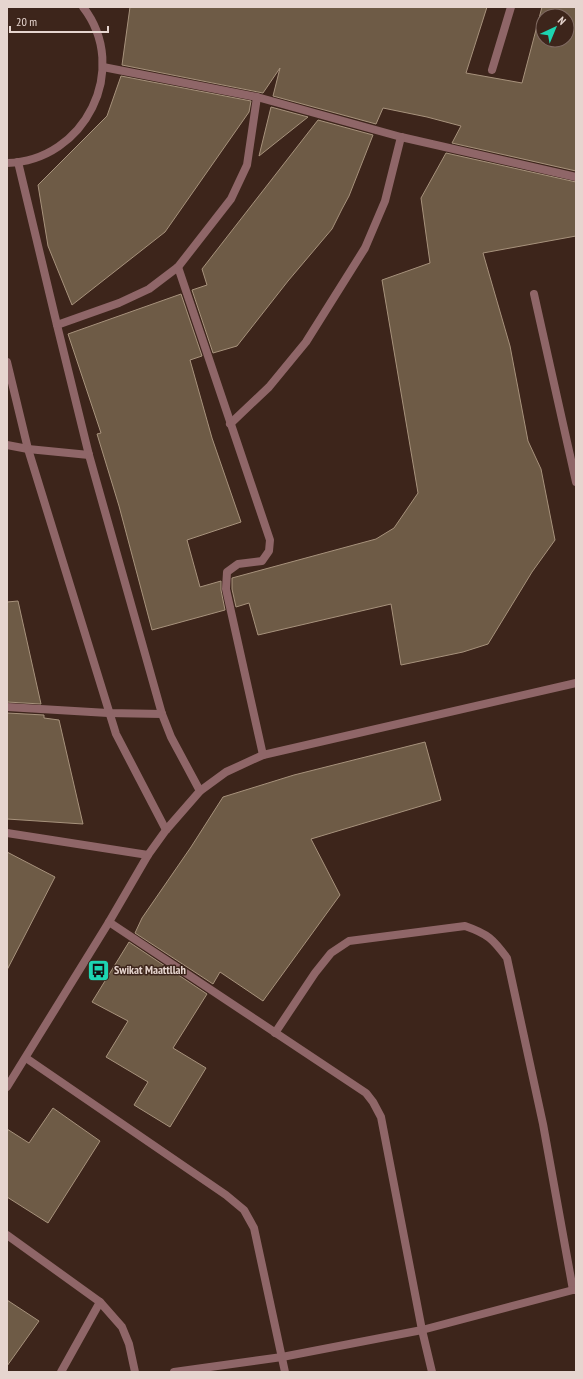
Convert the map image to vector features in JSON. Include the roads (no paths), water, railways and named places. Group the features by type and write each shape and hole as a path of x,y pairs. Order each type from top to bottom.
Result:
{"street":[{"path":"7,162 18,162 44,155 68,140 86,119 98,94 102,66 100,40 89,15 83,7"},
{"path":"492,70 511,7"},
{"path":"102,66 257,97 401,137 576,177"},
{"path":"57,326 149,289 178,267 231,199 247,165 257,97"},
{"path":"230,424 269,387 306,342 365,248 385,201 401,137"},
{"path":"18,162 89,455 162,714 172,737 200,791"},
{"path":"178,267 270,540 269,551 262,561 238,564 227,572 226,589 263,755"},
{"path":"534,294 576,482"},
{"path":"7,362 28,449 108,713 116,734 166,830"},
{"path":"7,445 28,449 89,455"},
{"path":"7,1087 109,922 148,855 166,830 200,791 226,772 263,755 576,683"},
{"path":"7,707 108,713 162,714"},
{"path":"7,833 148,855"},
{"path":"109,922 366,1093 373,1102 381,1117 422,1330 432,1372"},
{"path":"174,1372 282,1357 422,1330 575,1290 543,1124 507,958 495,942 482,932 465,926 349,941 331,953 315,973 275,1033"},
{"path":"26,1058 226,1195 244,1210 254,1228 285,1372"},
{"path":"7,1235 100,1302 122,1327 129,1344 135,1372"},
{"path":"61,1372 100,1302"}],"place":[{"name":"Swikat Maattllah","path":"98,970"}]}
